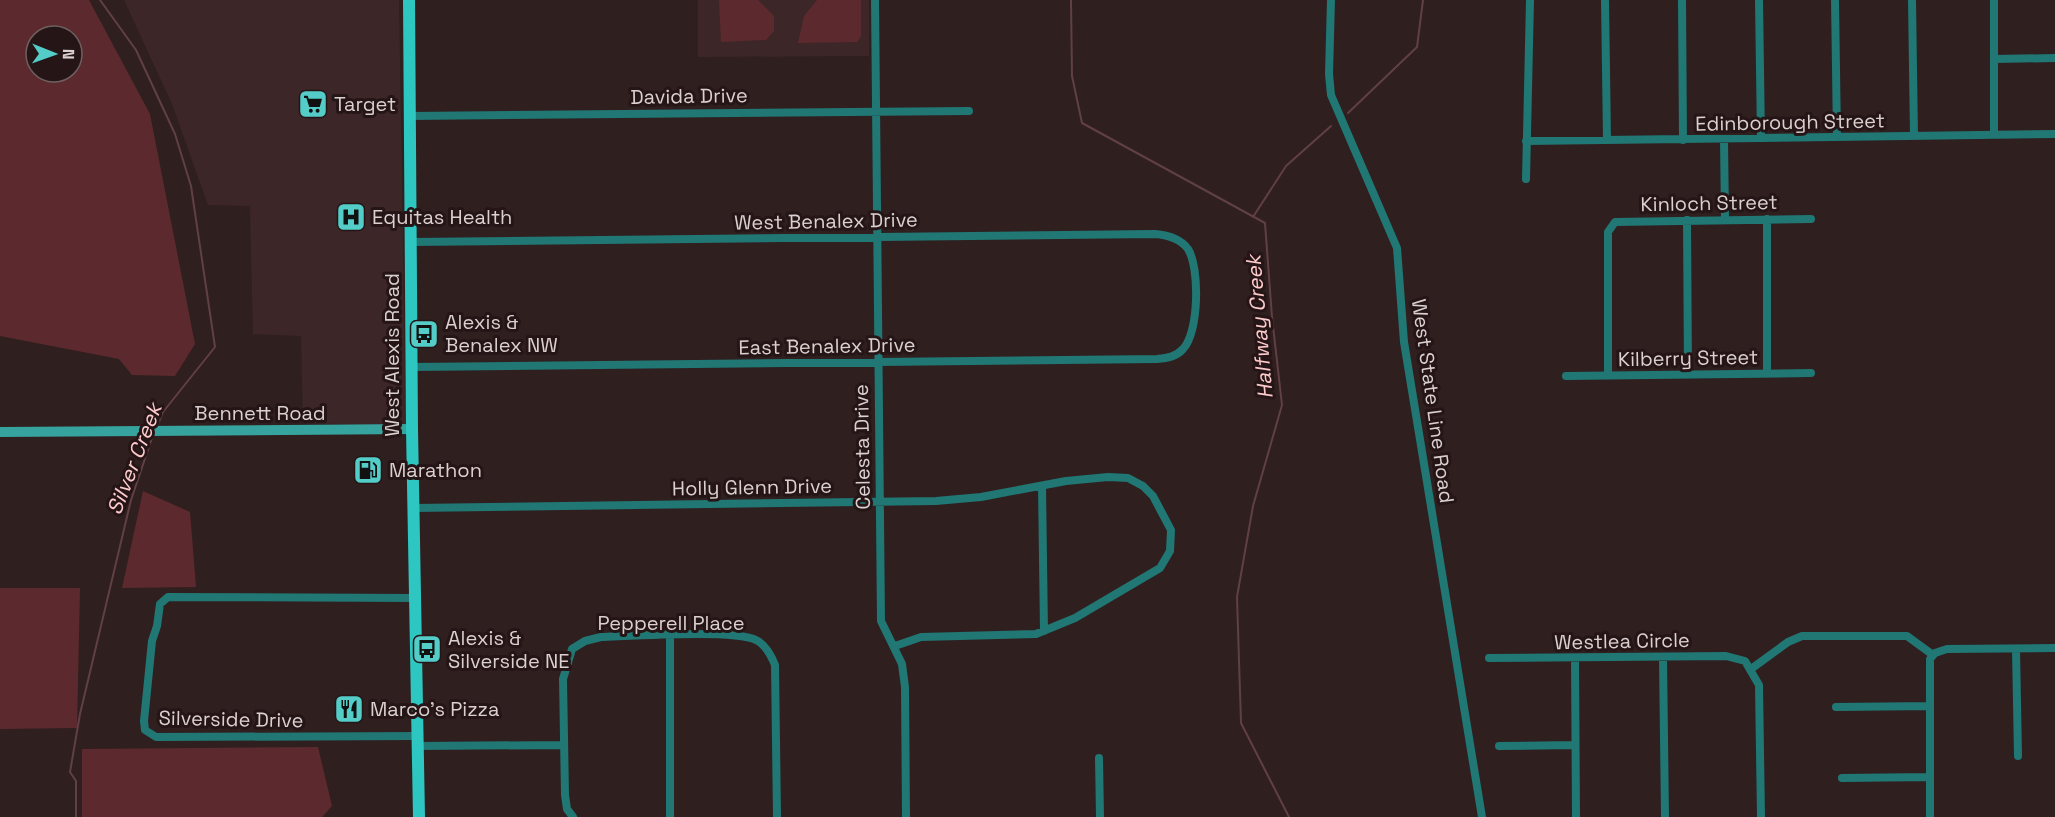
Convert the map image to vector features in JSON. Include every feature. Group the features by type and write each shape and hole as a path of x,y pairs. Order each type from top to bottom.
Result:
{"main road":[{"name":"West Alexis Road","path":"410,0 412,429 419,817"}],"street":[{"name":"Celesta Drive","path":"875,0 881,621 902,664 905,687 906,817"},
{"name":"West State Line Road","path":"1331,0 1329,74 1331,95 1397,248 1404,342 1482,817"},
{"path":"1526,179 1530,0"},
{"path":"1605,0 1607,140"},
{"path":"1682,0 1683,140"},
{"path":"1758,0 1761,138"},
{"path":"1835,0 1837,137"},
{"path":"1912,0 1914,136"},
{"path":"1994,0 1994,135"},
{"path":"1994,59 2055,58"},
{"name":"Davida Drive","path":"410,116 875,110 969,111"},
{"name":"Edinborough Street","path":"1526,141 2055,134"},
{"path":"1724,139 1725,219"},
{"path":"1767,219 1767,373"},
{"name":"Kinloch Street","path":"1608,375 1608,239 1610,226 1622,221 1810,219"},
{"path":"1687,220 1688,374"},
{"name":"West Benalex Drive","path":"411,242 1166,234 1183,243 1189,251 1193,260 1195,296"},
{"name":"East Benalex Drive","path":"412,367 1167,357 1183,350 1193,334 1195,296"},
{"name":"Kilberry Street","path":"1566,376 1811,373"},
{"name":"Bennett Road","path":"0,432 412,429"},
{"name":"Holly Glenn Drive","path":"413,508 956,500 1108,477 1128,478 1143,486 1153,496 1171,530 1170,551 1160,568 1075,618 1044,631"},
{"path":"895,646 921,638 1022,636 1044,631 1042,486"},
{"name":"Silverside Drive","path":"415,598 168,597 163,599 158,611 144,721 145,730 150,736 156,737 418,741"},
{"path":"670,636 670,817"},
{"name":"Pepperell Place","path":"564,745 563,679 572,650 592,638 746,636 755,639 769,652 775,665 777,817"},
{"path":"1761,817 1760,698 1759,685 1751,669 1788,642 1802,636 1907,636 1933,655"},
{"path":"1930,817 1929,665 1933,655 1947,650 2055,648"},
{"path":"2016,649 2018,756"},
{"name":"Westlea Circle","path":"1489,658 1726,656 1744,661 1751,669"},
{"path":"1663,657 1665,817"},
{"path":"1575,658 1576,817"},
{"path":"1836,708 1929,706"},
{"path":"418,741 564,745 565,795 567,809 573,817"},
{"path":"1499,746 1575,745"},
{"path":"1099,758 1100,817"},
{"path":"1842,778 1930,777"}],"shaded area":[{"path":"0,0 89,0 150,114 195,344 175,376 132,375 119,359 0,336"},
{"path":"124,0 399,0 406,426 303,423 301,336 253,334 250,206 208,205 172,104"},
{"path":"698,0 869,0 869,56 698,57"},
{"path":"719,0 758,0 774,16 774,31 766,40 721,42"},
{"path":"817,0 861,0 861,36 857,42 798,43 804,16"},
{"path":"143,491 190,512 196,587 122,588"},
{"path":"0,588 80,588 77,728 0,729"},
{"path":"318,747 332,806 322,817 82,817 82,749"}],"waterway":[{"name":"Silver Creek","path":"100,0 136,50 175,134 191,186 215,347 163,412 157,427"},
{"name":"Halfway Creek","path":"1071,0 1072,76 1082,123 1265,223 1282,405 1253,506 1237,597 1241,723 1289,817"},
{"path":"1348,113 1417,47 1423,0"},
{"path":"1253,217 1286,166 1331,126"},
{"name":"Silver Creek","path":"76,817 76,781 70,772 80,714 131,500 153,435"}],"place":[{"name":"Target","path":"313,104"},
{"name":"Equitas Health","path":"351,217"},
{"name":"Alexis & Benalex NW","path":"424,334"},
{"name":"Marathon","path":"368,470"},
{"name":"Alexis & Silverside NE","path":"427,649"},
{"name":"Marco's Pizza","path":"349,709"}]}
